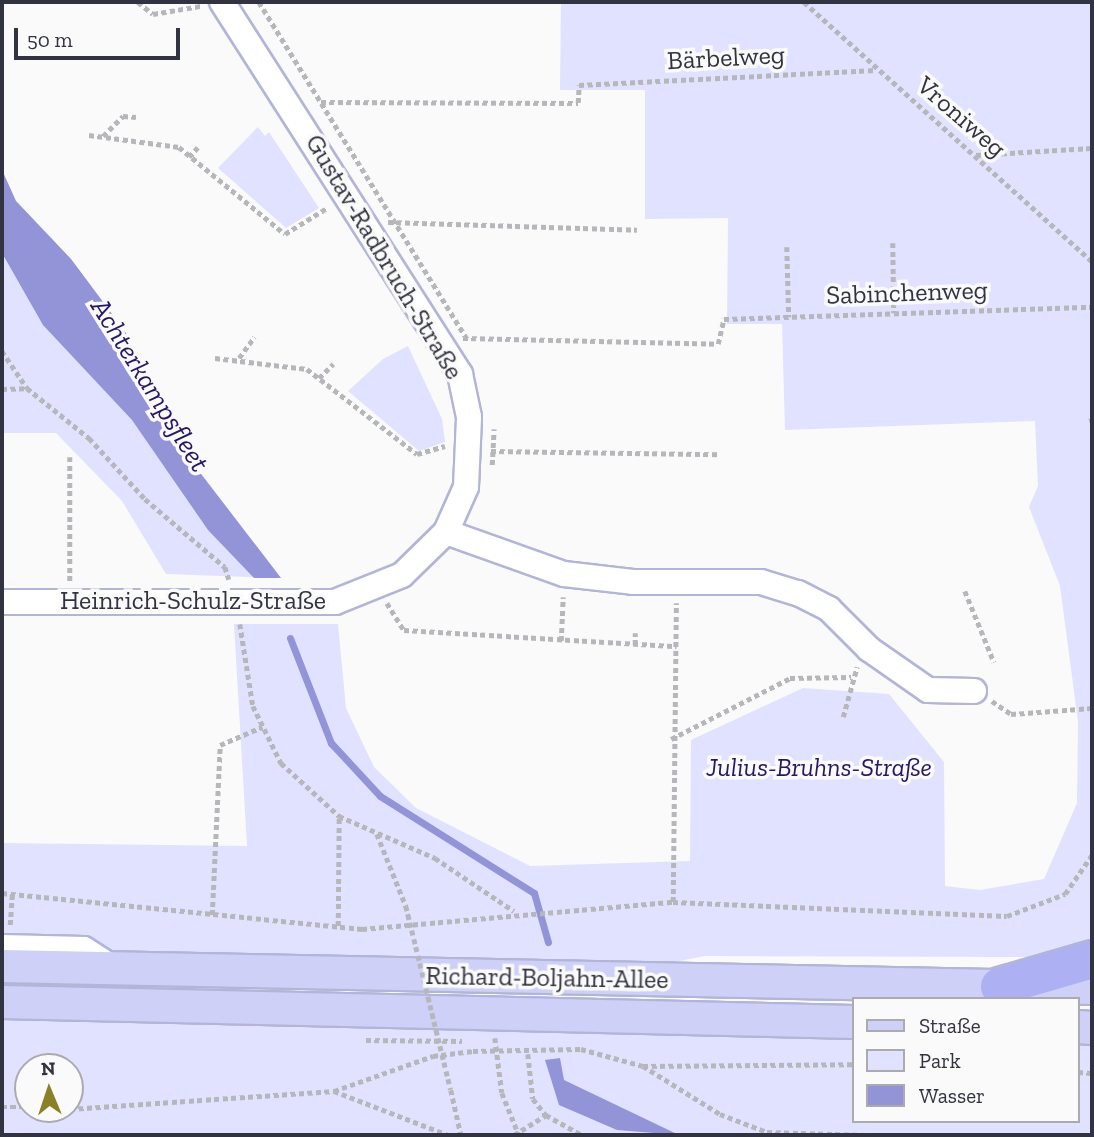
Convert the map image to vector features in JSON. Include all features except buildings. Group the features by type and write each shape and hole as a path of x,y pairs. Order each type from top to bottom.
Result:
{"highway":[{"path":"999,986 1092,959"}],"main road":[{"name":"Richard-Boljahn-Allee","path":"4,953 115,969 1092,988"},
{"name":"Richard-Boljahn-Allee","path":"2,1002 852,1022"}],"street":[{"name":"Gustav-Radbruch-Straße","path":"222,2 349,194 460,374 470,451 466,487 446,532"},
{"name":"Heinrich-Schulz-Straße","path":"2,602 335,602 377,588 402,575 446,532"},
{"path":"446,532 564,574 676,581 761,582 798,593 829,609 869,649 928,690 974,691"}],"path":[{"path":"138,2 153,14 191,12 209,2"},
{"name":"Vroniweg","path":"804,2 1092,261"},
{"name":"Bärbelweg","path":"289,102 578,103 579,85 876,69"},
{"path":"103,136 123,116 136,117"},
{"path":"89,135 179,147 285,234 349,194"},
{"path":"189,157 198,148"},
{"path":"976,155 1092,148"},
{"path":"366,221 637,230"},
{"path":"893,243 894,313"},
{"path":"787,247 789,317"},
{"name":"Sabinchenweg","path":"440,338 718,344 724,319 1092,307"},
{"path":"239,358 254,337"},
{"path":"2,351 27,388 89,438 145,499 225,567 238,604 262,727 281,763 339,816 435,859 517,911"},
{"path":"215,358 239,358 307,369 417,454 446,446 470,451 718,454"},
{"path":"318,378 333,364"},
{"path":"2,388 27,388"},
{"path":"70,457 70,603"},
{"path":"561,641 564,574"},
{"path":"673,902 671,739 677,646 676,581"},
{"path":"377,588 404,631 677,646"},
{"path":"965,591 994,662"},
{"path":"635,633 635,645"},
{"path":"843,718 851,677 869,649"},
{"path":"671,739 790,678 851,677"},
{"path":"974,691 1012,714 1092,708"},
{"path":"212,915 220,745 262,727"},
{"path":"338,926 339,816"},
{"path":"377,834 406,906 461,1135"},
{"path":"2,893 338,926 424,927 517,911 673,902 1007,916 1065,894 1092,855"},
{"path":"4,953 12,894"},
{"path":"495,1038 517,1135 546,1115"},
{"path":"84,1107 334,1091 433,1056 496,1051 528,1054 581,1049 643,1066 852,1065"},
{"path":"528,1054 533,1099 546,1115 582,1135"},
{"path":"643,1066 720,1115 767,1132 866,1135"},
{"path":"334,1091 448,1135"}],"green space":[{"name":"Julius-Bruhns-Straße","path":"561,2 1092,2 1092,947 1030,957 705,956 653,966 2,949 2,843 247,846 234,624 338,624 346,708 374,767 416,808 530,866 690,861 691,740 803,688 889,694 944,762 945,886 980,890 1044,879 1077,803 1078,722 1060,586 1029,507 1038,486 1035,421 785,430 782,324 727,324 728,218 645,219 645,90 560,90"},
{"path":"258,127 265,136 269,132 319,208 286,228 218,168"},
{"path":"2,170 16,201 71,259 124,330 154,381 165,427 281,578 166,574 122,501 56,433 2,433"},
{"path":"408,346 442,419 445,442 419,451 348,391 383,359"},
{"path":"2,1019 852,1040 852,1123 1080,1123 1080,1045 1092,1045 1092,1135 2,1135"}],"water":[{"path":"2,170 16,201 71,259 124,330 154,381 165,427 281,578 254,578 208,530 132,420 43,325 2,253"},
{"path":"560,1058 564,1080 679,1135 617,1130 559,1105 545,1060"}],"waterway":[{"name":"Achterkampsfleet","path":"290,638 331,743 380,796 534,893 548,942"}]}
